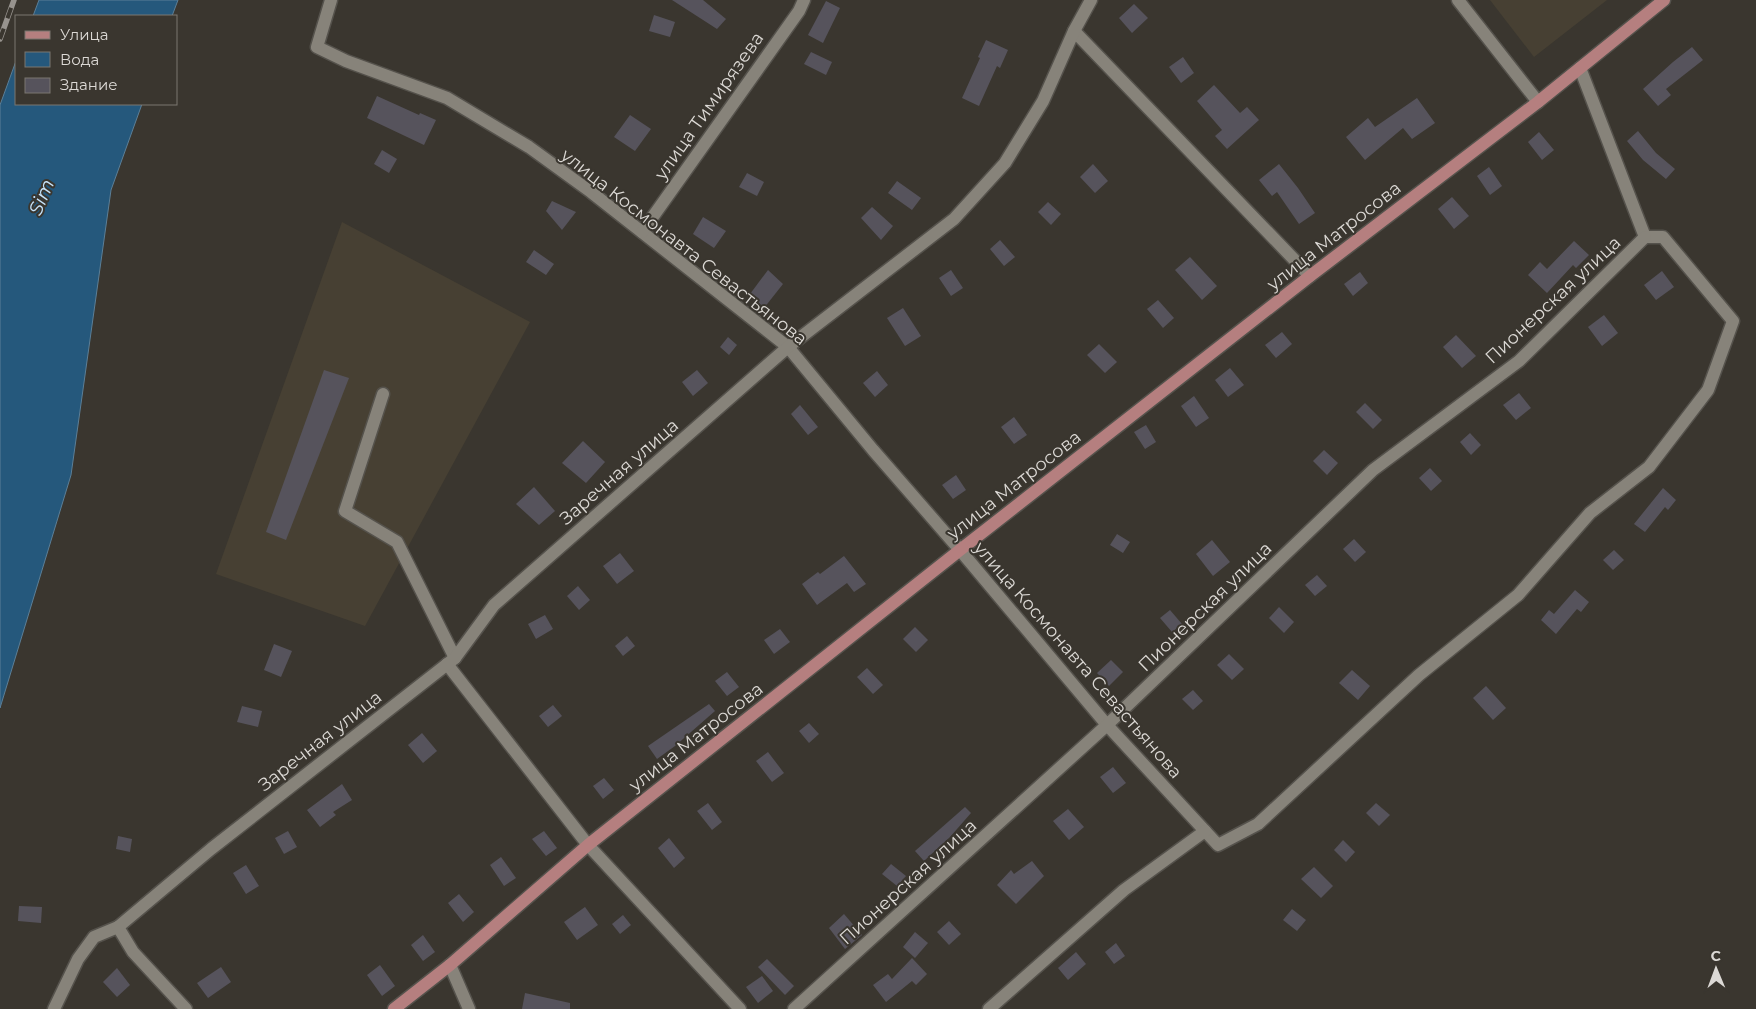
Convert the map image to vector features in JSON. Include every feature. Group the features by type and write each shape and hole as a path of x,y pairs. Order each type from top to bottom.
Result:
{"main road":[{"name":"улица Матросова","path":"394,1009 450,965 588,845 1310,276 1538,102 1664,0"}],"street":[{"name":"улица Космонавта Севастьянова","path":"331,0 317,47 346,61 447,98 529,147 591,192 788,347 1107,725 1218,845 1258,824 1419,675 1518,595 1590,514 1649,467 1708,390 1733,321 1663,236 1645,236"},
{"name":"улица Тимирязева","path":"642,232 799,11 804,0"},
{"name":"Заречная улица","path":"54,1009 78,959 94,937 118,927 211,849 451,661 494,605 788,347 954,219 1005,163 1043,101 1074,31 1091,0"},
{"path":"1458,0 1538,102"},
{"path":"1074,31 1310,276"},
{"path":"1580,68 1645,236"},
{"name":"Пионерская улица","path":"794,1009 1107,725 1373,470 1519,361 1645,236"},
{"path":"383,394 345,511 397,542 451,661 588,845 740,1009"},
{"path":"989,1009 1124,890 1205,831"},
{"path":"118,927 132,952 186,1009"},
{"path":"450,965 469,1009"}],"shaded area":[{"path":"1490,0 1607,0 1534,57"},
{"path":"342,222 530,322 365,626 216,574"}],"water":[{"path":"39,0 178,0 172,15 33,15"},
{"name":"Sim","path":"15,64 15,105 142,105 111,190 71,475 0,708 0,105"}],"building":[{"path":"672,0 703,0 726,19 717,29"},
{"path":"826,1 840,8 823,43 808,35"},
{"path":"1134,4 1148,18 1132,33 1119,18"},
{"path":"654,15 675,22 670,37 649,31"},
{"path":"986,40 1008,50 1000,68 997,66 979,106 962,98"},
{"path":"1692,47 1703,60 1666,89 1671,95 1658,106 1643,89"},
{"path":"811,52 832,62 826,75 804,64"},
{"path":"1183,57 1194,73 1181,83 1169,67"},
{"path":"1214,85 1240,113 1247,107 1259,120 1227,149 1215,136 1222,130 1197,101"},
{"path":"377,96 419,115 420,113 436,120 424,145 367,118"},
{"path":"1417,98 1435,123 1412,139 1403,128 1365,160 1346,137 1368,118 1375,127"},
{"path":"630,115 651,129 635,151 614,137"},
{"path":"1638,131 1656,153 1675,169 1666,179 1643,160 1627,141"},
{"path":"1539,132 1554,150 1542,160 1528,142"},
{"path":"382,150 397,159 389,173 374,164"},
{"path":"1093,164 1108,181 1095,193 1080,177"},
{"path":"1279,164 1315,213 1299,224 1277,192 1272,196 1259,180"},
{"path":"1489,167 1502,186 1490,195 1477,176"},
{"path":"747,173 764,182 757,196 739,187"},
{"path":"897,181 921,198 912,210 888,193"},
{"path":"1452,197 1469,216 1454,229 1438,209"},
{"path":"552,201 576,212 562,230 546,211"},
{"path":"1048,202 1061,214 1051,225 1038,212"},
{"path":"872,207 893,226 881,240 861,218"},
{"path":"703,217 726,231 714,248 693,234"},
{"path":"1000,240 1015,257 1004,266 990,249"},
{"path":"1574,241 1589,255 1576,268 1573,265 1547,293 1528,275 1540,262 1547,269"},
{"path":"534,250 554,264 546,275 526,262"},
{"path":"1190,257 1217,286 1202,300 1175,270"},
{"path":"768,270 783,284 764,308 750,294"},
{"path":"951,270 963,288 951,296 939,278"},
{"path":"1662,271 1674,287 1656,300 1644,285"},
{"path":"1360,272 1368,283 1353,296 1344,284"},
{"path":"1158,300 1174,318 1163,328 1147,309"},
{"path":"903,308 921,336 905,346 887,318"},
{"path":"1604,315 1618,333 1602,346 1588,327"},
{"path":"1282,332 1292,344 1276,358 1265,345"},
{"path":"1456,335 1476,356 1462,368 1443,347"},
{"path":"728,337 737,345 729,355 720,347"},
{"path":"1099,344 1117,362 1105,373 1087,355"},
{"path":"1230,368 1244,385 1228,397 1215,380"},
{"path":"324,370 349,378 286,540 266,532"},
{"path":"697,370 708,383 693,396 682,382"},
{"path":"877,371 888,385 875,397 863,383"},
{"path":"1519,393 1531,408 1516,420 1503,405"},
{"path":"1194,396 1209,418 1196,427 1181,406"},
{"path":"1365,403 1382,420 1373,429 1356,412"},
{"path":"800,405 818,427 808,435 791,414"},
{"path":"1014,417 1027,435 1014,444 1001,427"},
{"path":"1146,425 1156,442 1145,449 1134,432"},
{"path":"1470,433 1481,445 1471,455 1460,442"},
{"path":"583,441 605,462 586,483 562,463"},
{"path":"1324,450 1338,463 1327,475 1313,461"},
{"path":"1430,468 1442,481 1431,491 1419,478"},
{"path":"956,475 966,490 953,499 942,485"},
{"path":"534,487 555,511 539,525 516,504"},
{"path":"1663,488 1676,500 1668,510 1665,507 1645,532 1634,524"},
{"path":"1117,534 1130,542 1123,553 1110,545"},
{"path":"1354,539 1366,552 1355,562 1343,549"},
{"path":"1212,540 1230,562 1213,576 1196,554"},
{"path":"1614,550 1624,560 1613,570 1603,560"},
{"path":"620,553 634,571 617,584 603,566"},
{"path":"844,556 866,584 854,592 847,583 817,605 802,584 818,572 820,574"},
{"path":"1317,575 1327,586 1315,596 1305,585"},
{"path":"578,586 590,600 579,610 567,596"},
{"path":"1575,590 1589,602 1581,612 1577,609 1556,634 1541,620 1549,610 1554,614"},
{"path":"1279,607 1294,622 1284,633 1269,618"},
{"path":"1170,610 1182,624 1172,632 1160,618"},
{"path":"545,615 553,629 536,639 528,624"},
{"path":"915,627 928,640 916,652 903,639"},
{"path":"780,629 790,642 774,654 764,640"},
{"path":"627,636 635,646 623,656 615,646"},
{"path":"274,644 292,651 281,677 264,670"},
{"path":"1229,654 1244,669 1232,680 1217,665"},
{"path":"1111,660 1123,672 1109,686 1097,673"},
{"path":"867,668 883,685 873,694 857,677"},
{"path":"1352,670 1370,686 1358,700 1339,683"},
{"path":"727,672 739,687 727,696 715,681"},
{"path":"1486,686 1506,708 1493,720 1473,698"},
{"path":"1193,690 1203,701 1193,710 1182,699"},
{"path":"709,704 715,711 657,759 648,746"},
{"path":"553,705 562,716 548,727 539,716"},
{"path":"242,706 262,711 258,727 237,722"},
{"path":"809,723 819,734 809,743 799,731"},
{"path":"422,733 437,751 423,763 408,745"},
{"path":"768,752 784,773 772,782 756,761"},
{"path":"1113,767 1126,783 1113,793 1100,777"},
{"path":"604,778 614,790 603,799 593,786"},
{"path":"342,784 352,800 333,812 336,815 320,827 307,810"},
{"path":"708,803 722,822 712,830 697,811"},
{"path":"1376,803 1390,815 1379,826 1366,813"},
{"path":"965,807 971,813 950,837 924,861 915,851"},
{"path":"1068,809 1084,827 1069,840 1053,821"},
{"path":"288,831 297,847 284,854 275,838"},
{"path":"544,831 557,848 546,856 532,839"},
{"path":"118,836 132,839 130,852 116,849"},
{"path":"669,838 685,858 674,868 658,848"},
{"path":"1343,840 1355,852 1346,862 1334,850"},
{"path":"501,857 516,878 504,886 490,865"},
{"path":"1032,861 1044,876 1016,904 997,885 1011,870 1014,874"},
{"path":"891,864 906,876 897,886 882,874"},
{"path":"246,865 259,886 246,894 233,873"},
{"path":"1314,867 1333,886 1321,898 1301,879"},
{"path":"459,894 474,912 463,922 448,903"},
{"path":"19,906 42,907 41,923 18,921"},
{"path":"585,907 598,925 577,940 564,922"},
{"path":"1292,909 1306,920 1297,931 1283,920"},
{"path":"844,914 862,935 845,949 829,928"},
{"path":"623,915 631,925 620,934 612,924"},
{"path":"949,921 961,934 949,945 937,932"},
{"path":"915,932 928,943 915,958 903,947"},
{"path":"423,935 435,952 423,961 411,945"},
{"path":"1116,943 1125,956 1114,964 1105,952"},
{"path":"1076,952 1086,964 1068,980 1058,968"},
{"path":"912,958 927,974 916,985 912,981 886,1002 873,985 888,974 892,979"},
{"path":"767,959 794,986 785,995 758,967"},
{"path":"380,965 395,986 382,996 367,975"},
{"path":"221,967 231,982 208,998 197,983"},
{"path":"117,968 130,985 117,997 103,982"},
{"path":"762,976 773,991 758,1003 746,987"},
{"path":"525,993 570,1003 570,1009 522,1009"}],"railway":[{"path":"0,39 14,0"}]}
